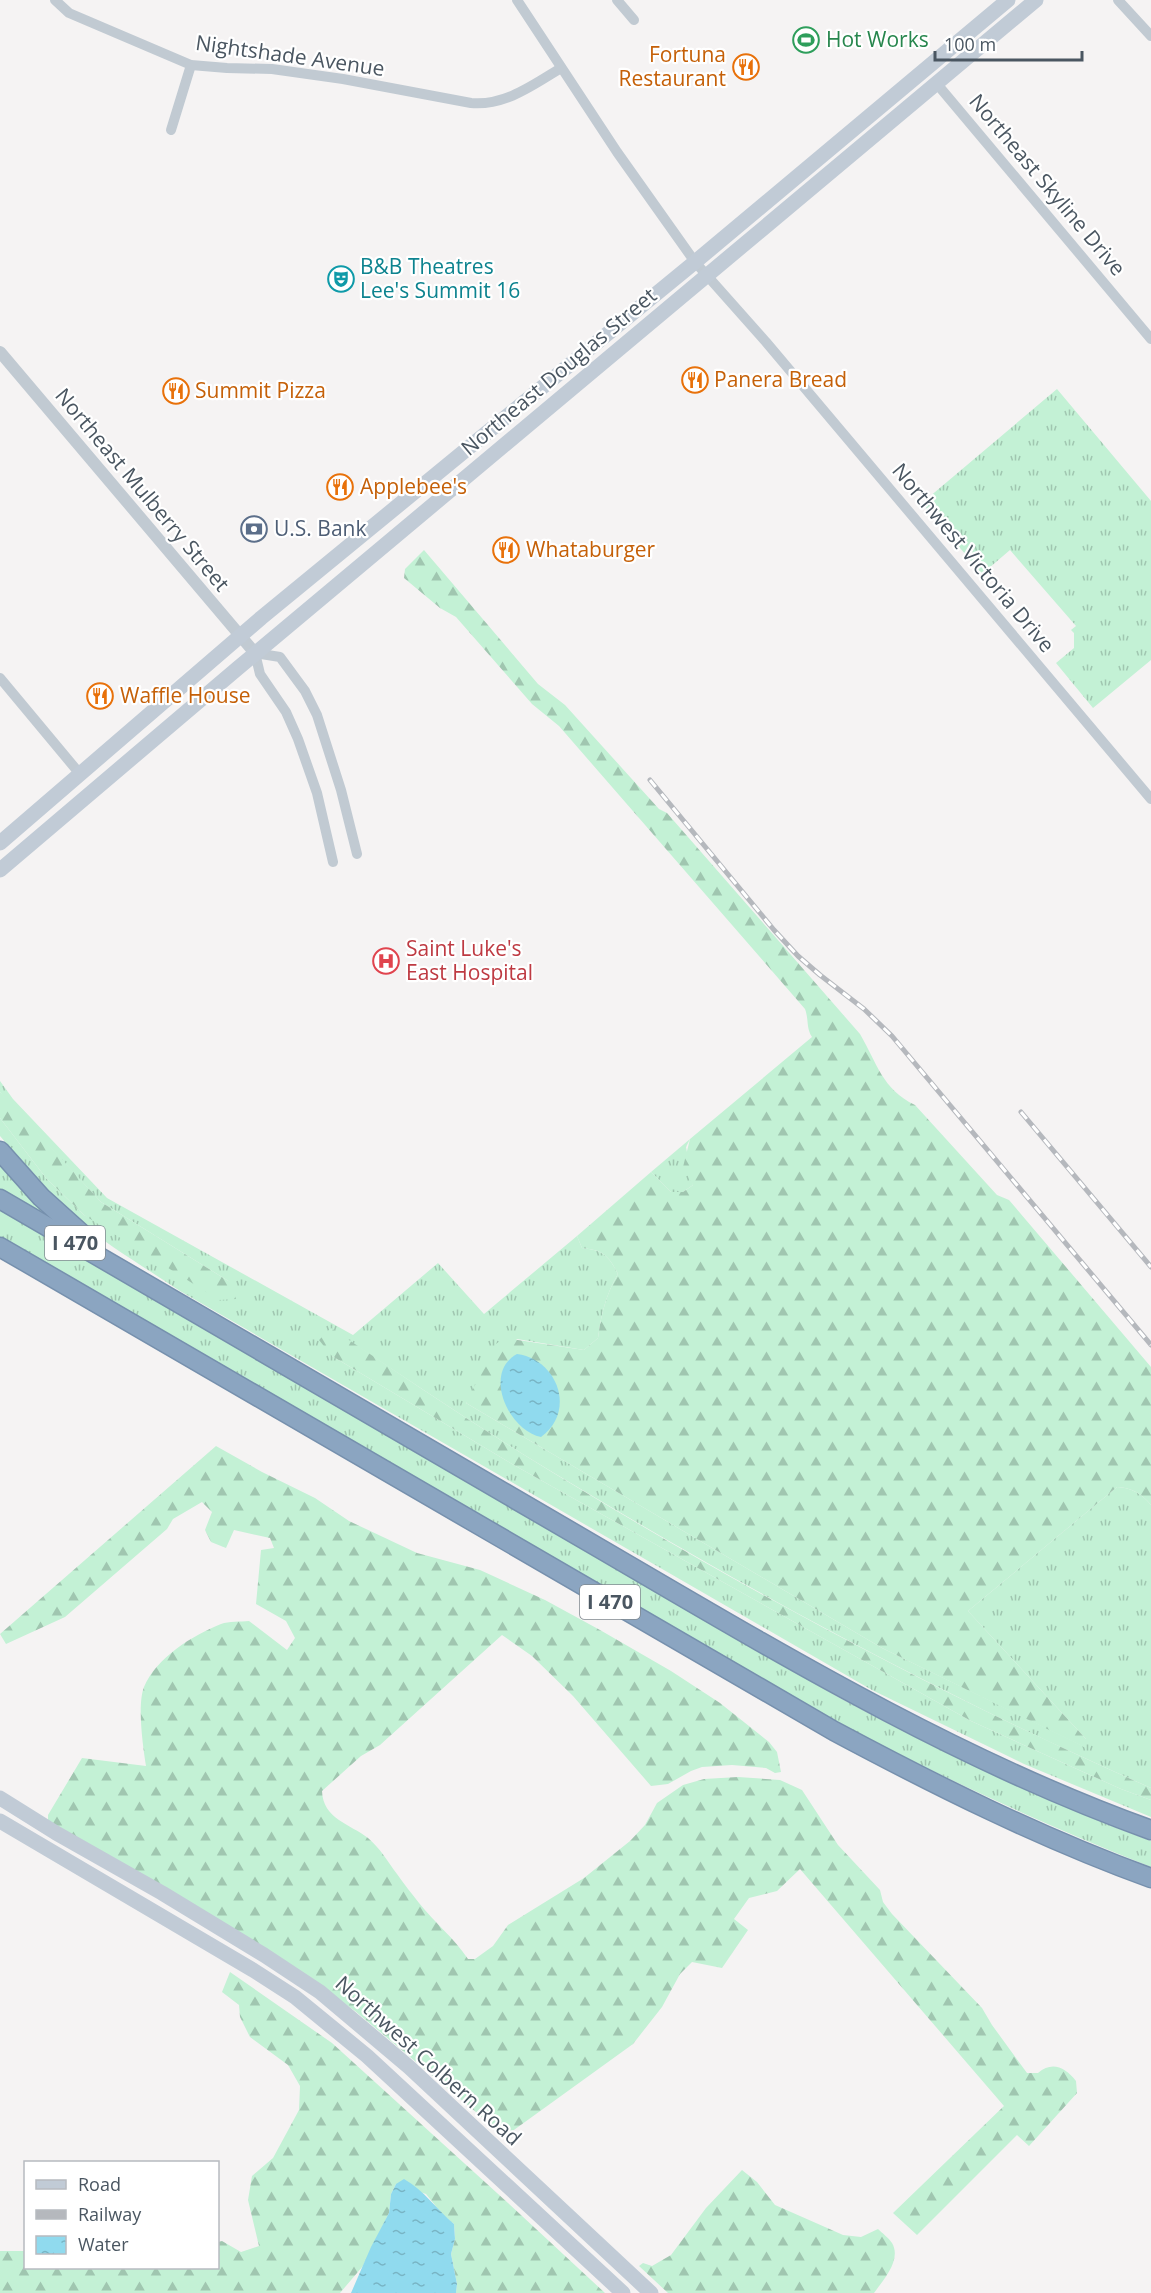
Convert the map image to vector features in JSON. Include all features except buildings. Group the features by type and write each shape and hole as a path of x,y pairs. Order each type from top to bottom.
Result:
{"highway":[{"path":"0,1151 41,1197 83,1237 150,1287"},
{"name":"I 470","path":"0,1199 779,1653 945,1741 1041,1786 1151,1830"},
{"name":"I 470","path":"0,1247 834,1731 932,1783 1036,1832 1151,1878"},
{"path":"0,1262 84,1297"}],"main road":[{"name":"Northeast Douglas Street","path":"0,843 332,559 695,262 1008,0"},
{"name":"Northeast Douglas Street","path":"0,870 255,653 1036,0"},
{"path":"937,84 932,75 940,56"},
{"name":"Northwest Colbern Road","path":"0,1798 193,1911 320,1992 393,2053 651,2293"},
{"name":"Northwest Colbern Road","path":"0,1821 295,1997 368,2056 623,2293"}],"street":[{"name":"Nightshade Avenue","path":"55,0 69,13 191,65 272,69 485,104 507,99 561,68"},
{"name":"Northwest Victoria Drive","path":"518,0 617,152 695,262 766,342 1151,799"},
{"path":"617,0 634,20"},
{"path":"1118,0 1151,36"},
{"path":"171,130 191,65"},
{"name":"Northeast Skyline Drive","path":"937,84 1151,339"},
{"name":"Northeast Mulberry Street","path":"0,352 255,653"},
{"path":"333,862 317,793 298,739 286,711 260,674 255,653 280,657 305,690 321,726 341,790 357,854"},
{"path":"0,678 80,774"}],"green space":[{"path":"1057,389 1151,501 1151,660 1093,708 1056,663 1074,648 1074,633 1071,630 1076,626 1010,550 982,574 922,503"},
{"path":"424,550 538,684 565,705 659,809 667,813 860,1034 876,1065 895,1091 915,1105 997,1195 1009,1200 1151,1367 1151,1505 1136,1492 1117,1487 968,1611 1086,1739 1086,1748 882,1648 466,1403 496,1344 504,1338 584,1350 598,1338 610,1289 618,1274 612,1263 600,1252 582,1248 577,1236 651,1172 671,1192 683,1192 693,1185 683,1167 690,1139 812,1037 805,1009 559,726 532,704 456,617 440,608 404,578 405,569"},
{"path":"0,1081 13,1099 107,1198 353,1335 438,1263 484,1314 577,1236 582,1248 600,1252 612,1263 618,1274 605,1305 598,1338 584,1350 517,1339 466,1403 882,1648 1085,1747 1086,1739 968,1611 1117,1487 1140,1494 1151,1505 1151,1788 909,1673 752,1588 521,1453 331,1329 332,1356 512,1464 971,1721 1121,1789 1151,1800 1151,1817 1024,1764 872,1690 180,1291 103,1240 67,1212 0,1136 0,1118 46,1178 84,1215 230,1282 101,1202 6,1100 0,1092"},
{"path":"0,1092 101,1202 230,1282 236,1299 219,1300 84,1215 46,1178 0,1118"},
{"path":"690,1139 686,1147 693,1185 683,1192 671,1192 651,1172"},
{"path":"0,1166 58,1224 0,1191"},
{"path":"0,1210 838,1697 992,1774 1151,1841 1151,1867 983,1795 821,1714 0,1239"},
{"path":"331,1328 521,1453 674,1545 909,1673 1151,1788 1151,1800 1121,1789 971,1721 512,1464 332,1356 319,1340"},
{"path":"216,1446 315,1498 349,1521 417,1553 480,1570 545,1600 600,1630 671,1671 720,1703 769,1742 777,1752 781,1772 775,1773 766,1768 732,1765 702,1767 668,1784 651,1786 573,1696 532,1656 502,1635 380,1745 361,1756 322,1791 327,1808 332,1814 376,1846 419,1903 468,1959 475,1959 493,1946 508,1925 584,1878 630,1841 645,1825 657,1803 683,1785 704,1779 738,1777 780,1780 802,1790 838,1845 880,1890 883,1902 892,1914 982,2008 1027,2073 1038,2073 1048,2067 1063,2069 1076,2081 1077,2093 1029,2146 1017,2135 917,2235 893,2213 1004,2106 800,1869 777,1891 749,1898 734,1919 748,1930 722,1968 692,1962 680,1974 662,2007 633,2044 507,2135 495,2128 355,2011 293,1967 48,1821 48,1815 82,1758 146,1766 141,1726 144,1687 157,1666 176,1649 210,1629 231,1622 249,1621 287,1650 295,1638 286,1621 256,1604 261,1550 274,1548 270,1538 234,1530 226,1548 211,1542 205,1530 212,1512 202,1502 173,1519 167,1529 65,1617 6,1644 0,1634"},
{"path":"230,1972 332,2043 605,2293 456,2293 457,2284 451,2254 455,2239 454,2224 443,2215 426,2194 396,2184 391,2194 389,2213 363,2266 340,2293 0,2293 0,2251 24,2251 24,2269 219,2269 219,2242 222,2241 241,2252 259,2246 248,2200 252,2176 273,2158 299,2110 300,2086 288,2065 250,2037 240,2017 239,2005 222,1992"},
{"path":"742,2170 757,2182 775,2205 843,2235 861,2237 878,2229 892,2243 895,2256 890,2269 874,2293 668,2293 639,2266 643,2263 652,2266 671,2255 706,2208"}],"water":[{"path":"517,1354 543,1365 558,1388 560,1401 558,1414 552,1426 541,1437 529,1432 519,1424 510,1413 504,1400 501,1374 507,1363"},
{"path":"404,2179 418,2189 454,2224 455,2239 451,2254 457,2284 456,2293 351,2293 389,2213 391,2194 396,2184"}],"railway":[{"path":"650,780 798,956 864,1009 892,1036 1151,1345"},
{"path":"1021,1112 1151,1267"}],"place":[{"name":"Hot Works","path":"806,40"},
{"name":"Fortuna Restaurant","path":"746,67"},
{"name":"B&B Theatres Lee's Summit 16","path":"341,279"},
{"name":"Panera Bread","path":"695,380"},
{"name":"Summit Pizza","path":"176,391"},
{"name":"Applebee's","path":"340,487"},
{"name":"U.S. Bank","path":"254,529"},
{"name":"Whataburger","path":"506,550"},
{"name":"Waffle House","path":"100,696"},
{"name":"Saint Luke's East Hospital","path":"386,961"}]}
